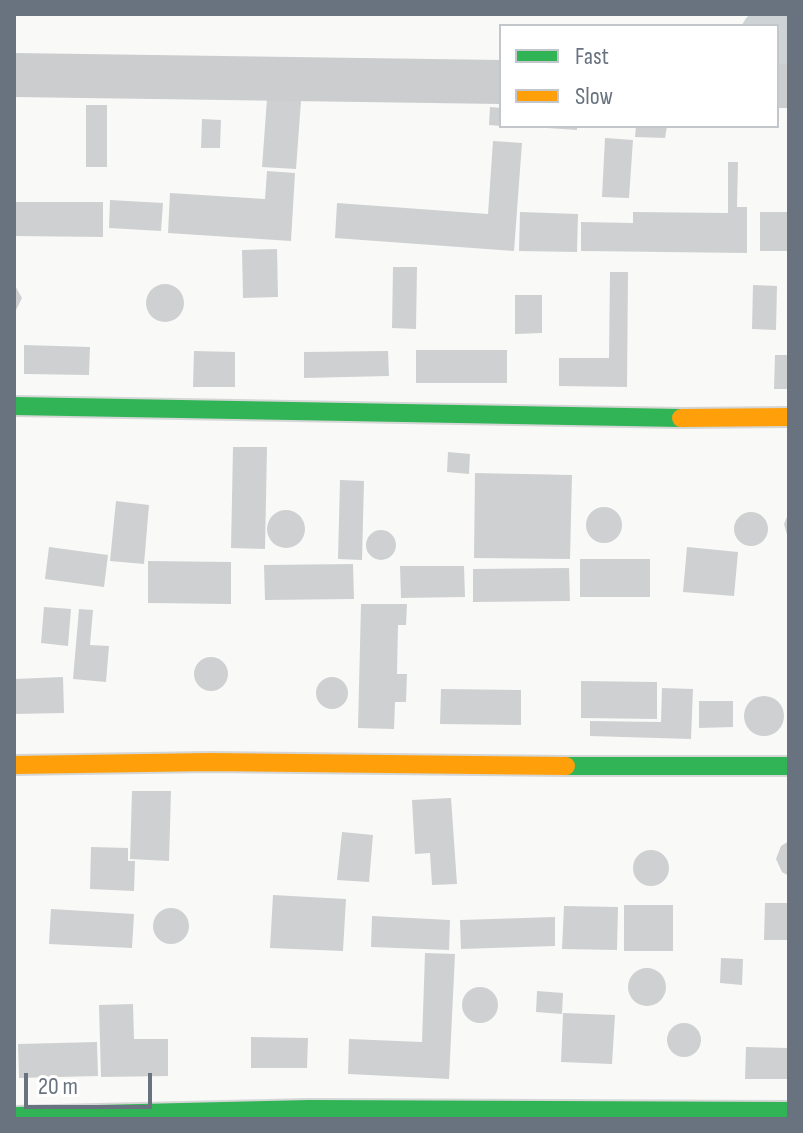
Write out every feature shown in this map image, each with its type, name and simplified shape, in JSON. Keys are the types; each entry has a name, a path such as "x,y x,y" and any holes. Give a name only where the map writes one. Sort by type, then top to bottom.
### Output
{"street":[{"path":"14,75 499,82"},
{"path":"14,406 578,418 789,417"},
{"path":"14,765 210,762 385,766 789,766"},
{"path":"14,1116 309,1109 789,1111"}],"building":[{"path":"267,99 301,101 296,169 262,167"},
{"path":"86,105 107,105 107,167 86,167"},
{"path":"490,107 499,108 499,126 489,125"},
{"path":"202,119 221,120 220,148 201,148"},
{"path":"636,128 667,128 665,138 635,137"},
{"path":"605,138 633,140 629,198 602,197"},
{"path":"493,141 522,143 514,251 335,238 337,203 488,214"},
{"path":"728,162 738,162 737,207 747,207 747,253 581,251 581,222 633,223 633,212 728,213"},
{"path":"267,171 295,173 291,241 168,233 170,193 265,199"},
{"path":"110,200 163,203 161,231 109,228"},
{"path":"14,202 103,202 103,237 14,236"},
{"path":"520,212 578,214 577,252 519,251"},
{"path":"760,212 789,212 789,251 760,251"},
{"path":"277,249 278,297 243,298 242,250"},
{"path":"393,267 417,267 416,329 392,328"},
{"path":"610,272 628,272 627,387 559,386 559,358 609,358"},
{"path":"14,284 22,298 14,314"},
{"path":"165,284 178,290 184,303 178,316 165,322 152,316 146,303 152,290"},
{"path":"753,285 777,286 776,330 752,329"},
{"path":"515,295 542,295 542,333 515,334"},
{"path":"24,345 90,347 89,375 24,374"},
{"path":"416,350 507,350 507,383 416,383"},
{"path":"194,351 235,352 235,387 193,387"},
{"path":"388,351 389,376 304,378 304,352"},
{"path":"775,355 789,355 789,389 774,389"},
{"path":"233,447 267,447 265,549 231,548"},
{"path":"448,452 470,454 469,474 447,472"},
{"path":"475,473 572,475 570,559 474,558"},
{"path":"340,480 364,481 362,560 338,559"},
{"path":"116,501 149,505 144,564 110,561"},
{"path":"604,507 616,513 622,525 616,537 604,543 592,537 586,525 592,513"},
{"path":"286,510 300,515 305,529 300,543 286,548 272,543 267,529 272,515"},
{"path":"751,512 763,517 768,529 763,541 751,546 739,541 734,529 739,517"},
{"path":"789,512 789,542 784,524"},
{"path":"381,530 392,534 396,545 392,556 381,560 370,556 366,545 370,534"},
{"path":"49,547 108,555 104,587 45,579"},
{"path":"687,547 738,552 734,596 683,592"},
{"path":"580,559 650,559 650,597 580,597"},
{"path":"148,561 231,562 231,604 148,603"},
{"path":"353,564 354,599 265,600 264,565"},
{"path":"400,566 464,566 465,597 401,598"},
{"path":"569,568 570,601 473,602 473,569"},
{"path":"361,604 407,604 406,625 398,625 397,674 407,674 406,702 395,702 394,729 358,728"},
{"path":"44,607 71,609 68,646 41,643"},
{"path":"79,609 93,610 90,645 109,646 106,682 73,679"},
{"path":"211,657 223,662 228,674 223,686 211,691 199,686 194,674 199,662"},
{"path":"63,677 64,713 14,714 14,679"},
{"path":"332,677 343,682 348,693 343,704 332,709 321,704 316,693 321,682"},
{"path":"581,681 657,682 657,719 581,718"},
{"path":"662,688 693,689 691,739 590,736 590,721 661,722"},
{"path":"441,689 521,690 521,725 440,724"},
{"path":"764,696 778,702 784,716 778,730 764,736 750,730 744,716 750,702"},
{"path":"699,701 733,701 733,727 699,728"},
{"path":"132,791 171,791 169,861 130,859"},
{"path":"451,798 457,884 432,885 430,853 415,854 412,800"},
{"path":"342,832 373,835 369,882 337,880"},
{"path":"789,841 789,876 782,872 776,859 781,846"},
{"path":"91,847 128,848 128,861 135,861 134,891 90,889"},
{"path":"651,850 664,855 669,868 664,881 651,886 638,881 633,868 638,855"},
{"path":"273,895 346,899 343,951 270,948"},
{"path":"765,903 789,903 789,940 764,940"},
{"path":"624,905 673,905 673,951 624,951"},
{"path":"564,906 618,907 617,950 562,949"},
{"path":"171,908 183,914 189,926 183,938 171,944 159,938 153,926 159,914"},
{"path":"51,909 134,914 132,948 49,944"},
{"path":"372,916 450,920 449,950 371,947"},
{"path":"555,917 555,946 461,949 460,920"},
{"path":"425,953 455,954 449,1079 348,1074 349,1039 422,1042"},
{"path":"721,958 743,959 742,985 720,983"},
{"path":"647,968 660,974 666,987 660,1000 647,1006 634,1000 628,987 634,974"},
{"path":"480,987 493,992 498,1005 493,1018 480,1023 467,1018 462,1005 467,992"},
{"path":"537,991 563,993 562,1014 536,1012"},
{"path":"133,1004 134,1039 168,1039 168,1076 101,1077 99,1005"},
{"path":"563,1013 615,1015 612,1064 561,1062"},
{"path":"684,1023 696,1028 701,1040 696,1052 684,1057 672,1052 667,1040 672,1028"},
{"path":"251,1037 308,1038 307,1068 251,1068"},
{"path":"97,1042 98,1076 19,1078 18,1044"},
{"path":"746,1047 789,1048 789,1079 745,1079"}],"waterway":[{"path":"779,42 789,43"}],"traffic: fast":[{"path":"14,406 681,418"},
{"path":"566,766 789,766"},
{"path":"14,1116 309,1109 789,1111"}],"traffic: slow":[{"path":"681,418 789,417"},
{"path":"14,765 210,762 566,766"}]}
